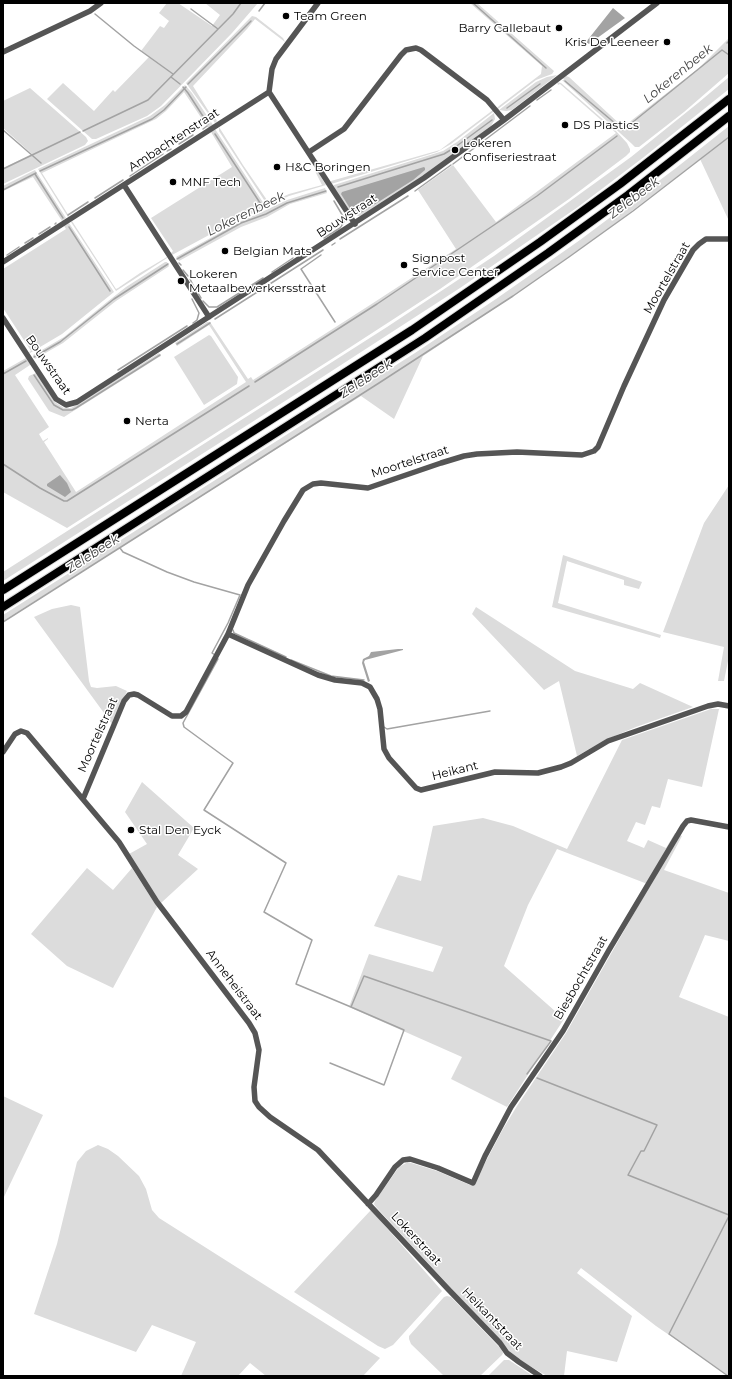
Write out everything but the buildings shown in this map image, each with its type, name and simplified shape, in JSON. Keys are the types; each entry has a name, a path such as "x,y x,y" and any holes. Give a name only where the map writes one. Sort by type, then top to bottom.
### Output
{"highway":[{"path":"3,590 419,325 540,242 620,184 729,99"},
{"path":"3,607 425,338 541,258 628,195 729,116"}],"street":[{"path":"3,52 90,11 101,3"},
{"path":"318,3 276,59 272,69 269,92 355,224"},
{"name":"Bouwstraat","path":"3,318 56,399 66,406 77,402 355,224 424,178 504,120 657,3"},
{"path":"309,152 344,129 401,55 406,50 411,48 421,50 487,100 504,120"},
{"name":"Ambachtenstraat","path":"3,262 269,92"},
{"path":"124,185 209,317"},
{"name":"Moortelstraat","path":"83,799 127,697 134,694 172,716 181,716 186,712 228,634 248,585 303,490 313,484 321,483 368,488 441,463 476,454 517,452 582,455 594,452 598,447 624,386 664,300 693,250 706,239 729,239"},
{"name":"Heikant","path":"228,634 318,675 335,680 362,683 370,688 377,699 380,709 384,749 389,758 416,788 421,790 496,772 538,772 561,768 608,742 708,706 718,704 729,706"},
{"name":"Anneheistraat","path":"3,752 15,734 21,731 28,734 118,842 157,902 255,1033 259,1050 254,1095 255,1101 259,1108 318,1150 368,1204"},
{"name":"Biesbochtstraat","path":"368,1204 395,1167 403,1160 410,1159 438,1168 473,1183 485,1156 511,1107 563,1030 683,826 687,821 692,820 729,827"},
{"name":"Lokerstraat","path":"368,1204 448,1289"},
{"name":"Heikantstraat","path":"448,1289 500,1343 507,1353 540,1376"}],"shaded area":[{"path":"167,3 178,3 212,26 220,15 205,3 258,3 232,33 161,106 147,116 96,139 92,139 47,99 63,83 94,111 113,90 115,92 149,57 141,51 160,26 164,28 169,21 159,13"},
{"path":"470,3 477,3 554,71 552,74 536,80 498,109 497,108 499,106 541,74 542,66"},
{"path":"613,8 625,18 589,44 586,42"},
{"path":"252,16 256,17 283,38 285,42 255,19 193,86 211,115 213,114 217,121 215,123 186,83"},
{"path":"729,38 729,73 684,112 639,147 635,147 562,80 564,80 563,78 566,76 569,77 623,127 699,68"},
{"path":"557,75 512,110 499,110 536,82 547,77"},
{"path":"729,77 729,89 644,157 578,207 460,288 3,581 3,572 387,327 494,256 631,157"},
{"path":"557,82 561,83 615,130 627,143 630,149 630,152 626,156 569,199 440,289 67,528 3,492 3,371 26,358 30,364 15,375 49,427 39,434 43,441 48,438 44,442 76,492 246,382 209,325 177,346 175,343 207,322 210,322 248,379 251,377 253,380 456,249 418,190 453,165 496,222 616,133 560,84 558,85"},
{"path":"185,85 213,125 208,128 184,92 156,119 42,173 69,216 68,217 38,169 150,116 165,105"},
{"path":"30,88 86,137 88,141 85,145 3,184 3,168 32,154 3,128 3,101"},
{"path":"493,110 493,112 451,144 437,152 331,184 331,181 440,150"},
{"path":"494,113 495,119 491,126 427,174 361,216 351,213 333,187 334,185 443,151"},
{"path":"729,126 729,221 700,159 608,229 515,295 423,356 394,419 361,396 3,621 3,615 415,353 496,299 580,240"},
{"path":"219,127 269,203 289,194 322,185 315,171 317,171 326,185 289,196 268,206 219,131"},
{"path":"215,129 266,207 235,221 172,255 171,253 173,251 151,218 232,167 211,132"},
{"path":"424,167 425,170 413,180 361,213 356,213 351,210 341,194 342,192"},
{"path":"35,170 66,218 62,221 33,177 3,191 3,186"},
{"path":"325,188 327,193 290,204 267,217 241,227 179,261 176,257 241,221 287,200"},
{"path":"72,221 116,289 140,273 167,258 116,291 71,222"},
{"path":"69,223 114,292 62,334 30,353 29,352 31,351 3,308 3,269 66,229 64,226"},
{"path":"167,262 168,267 116,301 63,343 35,359 33,355 64,337 126,287"},
{"path":"209,335 238,377 237,384 204,405 174,357"},
{"path":"159,353 161,356 64,417 49,411 28,379 29,376 36,373 55,402 64,408 71,408"},
{"path":"60,475 67,483 71,492 65,497 47,486 47,484"},
{"path":"729,485 729,656 724,681 718,681 724,647 663,632 704,523"},
{"path":"563,555 642,582 639,589 624,585 624,580 567,561 558,603 661,635 660,638 552,607"},
{"path":"71,605 80,607 91,687 97,688 116,686 127,691 112,724 34,617 52,609"},
{"path":"476,607 575,671 633,689 640,683 693,707 636,727 605,740 577,756 559,681 544,690 472,614"},
{"path":"398,649 403,650 365,660 364,662 370,681 368,682 362,663 363,659 369,656 371,652"},
{"path":"711,709 719,709 702,787 668,779 660,808 652,806 645,825 636,822 627,841 644,848 648,840 666,848 675,833 682,836 664,870 729,893 729,941 705,935 679,997 729,1017 729,1376 656,1326 581,1268 577,1273 632,1316 617,1362 567,1351 564,1376 547,1376 516,1358 374,1204 399,1167 408,1162 437,1171 470,1185 476,1180 517,1106 566,1033 650,885 557,849 528,905 504,966 564,1019 507,1107 451,1079 462,1057 349,1007 369,954 433,972 443,947 374,926 398,875 421,881 433,826 483,818 513,826 567,849 622,740"},
{"path":"142,782 194,828 178,855 198,869 161,903 129,854 147,844 125,812"},
{"path":"87,868 113,890 132,868 157,907 113,988 67,966 31,934"},
{"path":"3,1096 43,1115 3,1199"},
{"path":"98,1145 108,1149 118,1156 139,1176 146,1189 152,1210 159,1218 380,1358 363,1376 266,1376 250,1363 238,1376 181,1376 196,1342 152,1325 136,1352 34,1314 57,1244 77,1162 86,1151"},
{"path":"371,1210 442,1291 393,1345 385,1349 294,1292"},
{"path":"444,1297 451,1297 501,1349 503,1353 480,1376 444,1376 411,1344 409,1336"},
{"path":"504,1360 509,1360 533,1376 488,1376"}],"waterway":[{"path":"83,131 148,100 233,14 241,3"},
{"path":"259,11 265,3"},
{"path":"473,3 546,68"},
{"path":"191,9 218,29"},
{"path":"95,14 134,46 173,74"},
{"path":"188,84 251,21"},
{"name":"Lokerenbeek","path":"565,81 623,130 722,50 729,55"},
{"path":"171,77 180,84"},
{"name":"Lokerenbeek","path":"507,108 540,84"},
{"path":"183,87 208,124"},
{"path":"40,171 152,119 164,110 186,87"},
{"path":"537,100 551,90"},
{"path":"453,164 530,106"},
{"name":"Lokerenbeek","path":"338,187 444,154 492,120"},
{"path":"203,129 207,126"},
{"path":"3,130 41,163"},
{"path":"3,169 80,132"},
{"path":"215,134 262,206"},
{"path":"179,144 193,135"},
{"path":"255,382 377,304 537,196 617,136"},
{"name":"Zelebeek","path":"3,622 513,296 633,211 729,137"},
{"path":"167,151 171,149"},
{"path":"130,176 163,154"},
{"path":"415,191 451,165"},
{"path":"3,190 36,173"},
{"path":"35,174 63,218"},
{"path":"95,198 123,180"},
{"name":"Lokerenbeek","path":"177,259 241,223 266,214 287,203 326,191"},
{"path":"340,239 408,196"},
{"path":"324,238 340,228 344,222 344,218 334,201"},
{"path":"68,215 88,202"},
{"path":"39,234 50,227"},
{"path":"69,227 110,291"},
{"path":"25,243 33,238"},
{"path":"7,255 19,247"},
{"path":"215,319 323,250"},
{"path":"298,255 302,252"},
{"path":"321,255 301,269 335,322"},
{"path":"272,272 293,258"},
{"name":"Lokerenbeek","path":"34,357 60,342 114,299 168,264"},
{"path":"183,270 188,276"},
{"path":"203,301 209,307 217,307 263,278"},
{"path":"190,279 194,287"},
{"path":"196,290 201,298"},
{"path":"192,299 199,313 197,320 193,323"},
{"path":"177,344 210,323"},
{"path":"118,370 187,326"},
{"path":"34,375 54,405 63,410 72,410 160,355"},
{"name":"Lokerenbeek","path":"3,374 26,361"},
{"path":"3,464 40,488 64,501 67,501 249,386"},
{"path":"120,548 123,552 167,572 194,582 240,595 228,623 212,653 215,655"},
{"path":"233,630 234,633 286,657"},
{"path":"218,659 183,723 184,727 233,763 204,810 286,863 264,912 312,940 296,984 351,1007 364,976 551,1041 527,1074"},
{"path":"291,660 331,676 364,680"},
{"path":"384,727 387,729 490,711"},
{"path":"330,1063 384,1085 404,1030 351,1007"},
{"path":"537,1078 657,1125 644,1151 641,1151 628,1175 729,1215"},
{"path":"728,1376 669,1334 729,1216"}],"place":[{"name":"Team Green","path":"286,16"},
{"name":"Barry Callebaut","path":"559,28"},
{"name":"Kris De Leeneer","path":"667,42"},
{"name":"DS Plastics","path":"565,125"},
{"name":"Lokeren Confiseriestraat","path":"455,150"},
{"name":"H&C Boringen","path":"277,167"},
{"name":"MNF Tech","path":"173,182"},
{"name":"Belgian Mats","path":"225,251"},
{"name":"Signpost Service Center","path":"404,265"},
{"name":"Lokeren Metaalbewerkersstraat","path":"181,281"},
{"name":"Nerta","path":"127,421"},
{"name":"Stal Den Eyck","path":"131,830"}]}
